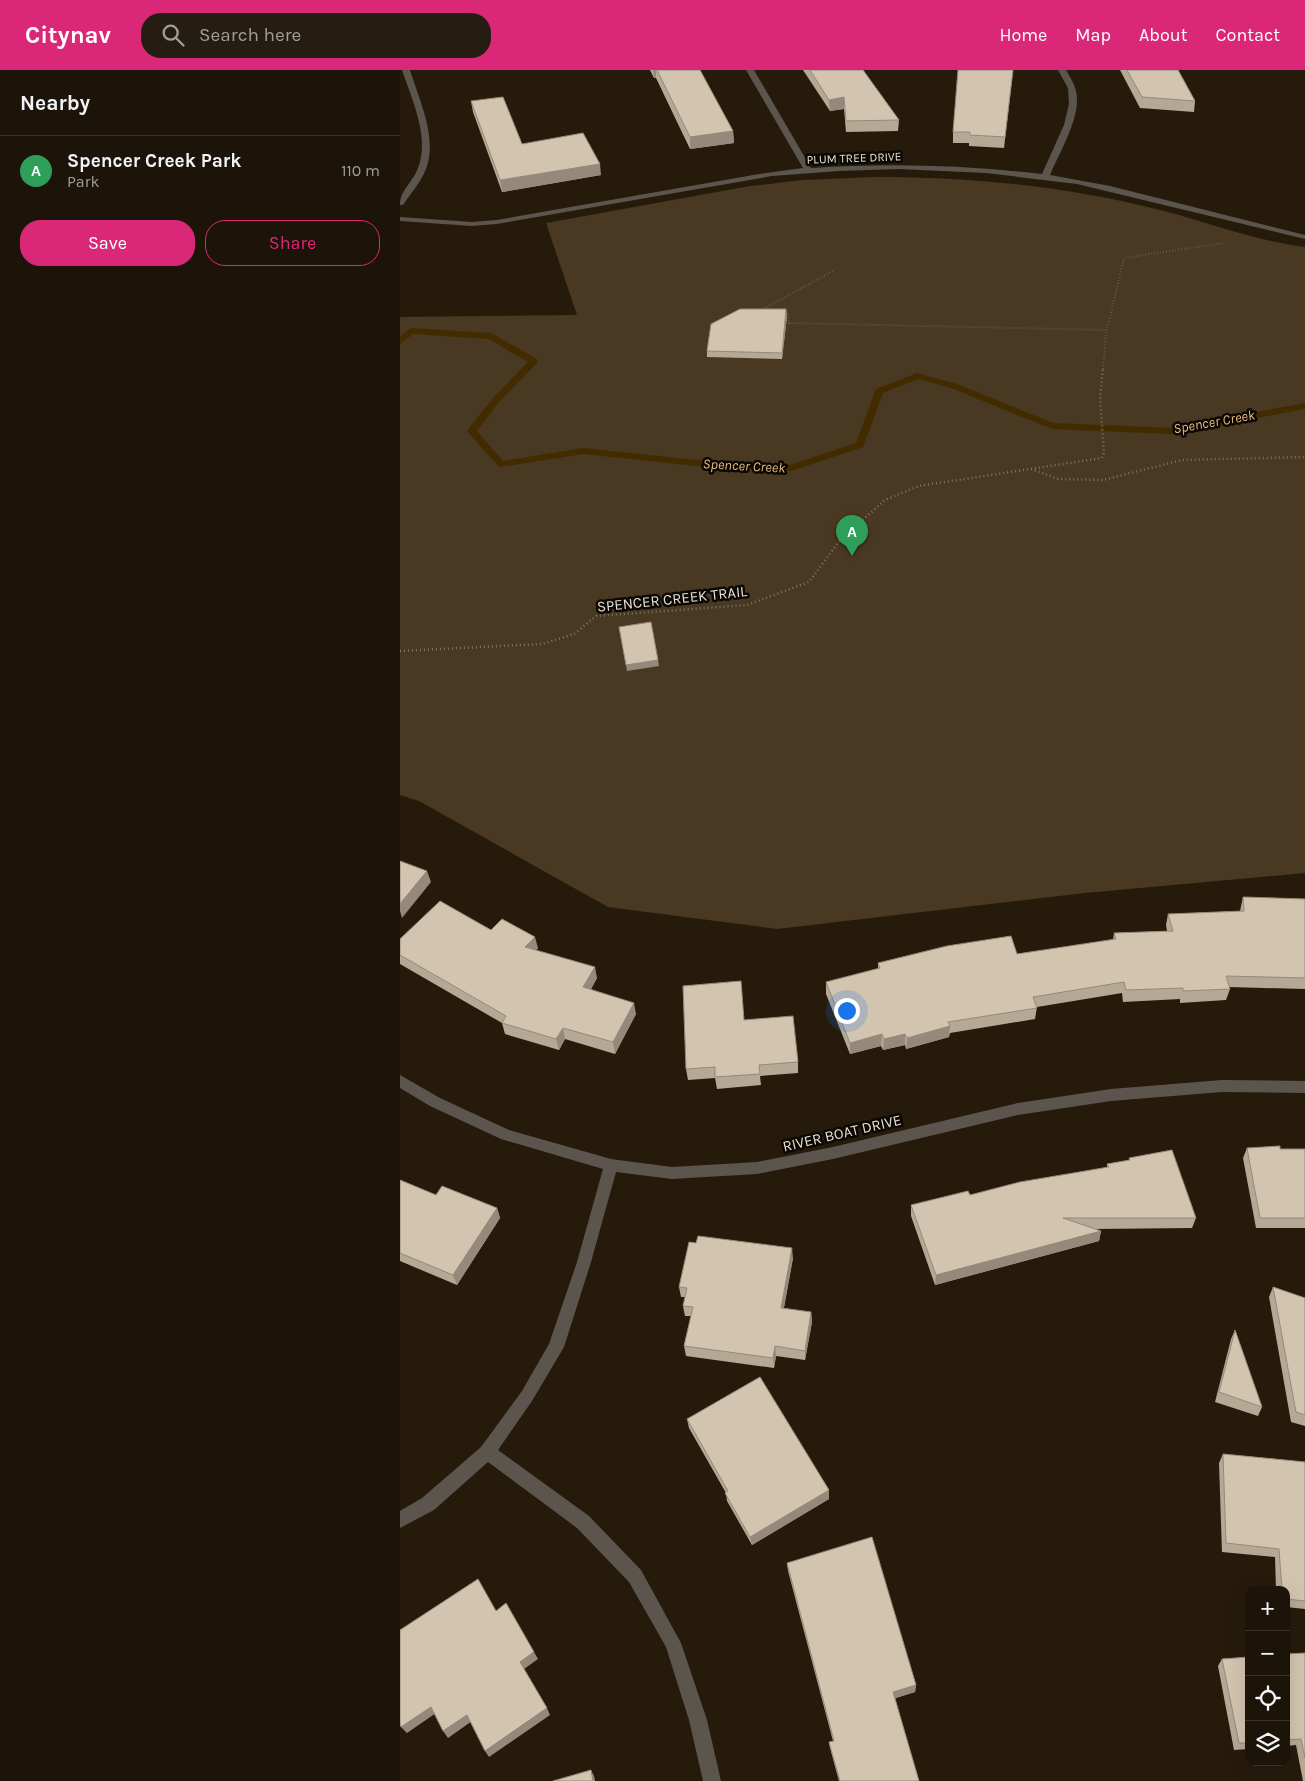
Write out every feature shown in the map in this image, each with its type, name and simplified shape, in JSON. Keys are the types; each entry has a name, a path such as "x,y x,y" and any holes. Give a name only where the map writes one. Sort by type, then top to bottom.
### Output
{"street":[{"path":"400,203 423,167 426,151 423,128 406,70"},
{"path":"750,70 808,170"},
{"path":"1045,177 1070,114 1073,96 1069,81 1062,70"},
{"name":"PLUM TREE DRIVE","path":"400,219 472,224 497,222 725,182 808,170 868,167 939,168 1045,177 1143,195 1250,225 1305,237"},
{"name":"RIVER BOAT DRIVE","path":"400,1081 435,1102 506,1135 611,1165 672,1173 756,1168 833,1153 1018,1110 1111,1095 1222,1086 1305,1087"},
{"path":"400,1520 428,1504 486,1452 527,1396 556,1347 584,1262 611,1165"},
{"path":"486,1452 540,1488 583,1522 635,1576 673,1644 698,1720 712,1781"}],"path":[{"name":"SPENCER CREEK TRAIL","path":"400,651 542,644 574,634 596,616 747,605 809,582 840,540 885,500 919,486 1102,458 1104,452 1100,399 1107,330 1124,258 1221,243 1230,244"},
{"path":"765,312 758,312 835,270"},
{"path":"781,312 788,313 788,323 1107,330"},
{"name":"SPENCER CREEK TRAIL","path":"1031,469 1058,479 1103,480 1182,460 1305,457"}],"shaded area":[{"path":"875,177 975,181 1074,192 1139,205 1242,234 1305,247 1305,873 1085,893 777,929 608,907 419,801 400,795 400,317 577,315 546,223 750,186 803,180"}],"building":[{"path":"657,70 700,70 733,131 690,137"},
{"path":"810,70 863,70 899,120 846,121 844,97 829,100"},
{"path":"958,70 1013,70 1005,137 970,135 970,132 953,132"},
{"path":"1127,70 1178,70 1195,101 1142,97"},
{"path":"503,97 522,144 583,133 600,164 500,180 471,101"},
{"path":"740,309 786,309 782,353 707,351 711,324"},
{"path":"651,622 658,660 626,665 619,627"},
{"path":"400,861 427,871 400,904"},
{"path":"1243,897 1305,899 1305,978 1226,976 1230,989 1183,991 1183,988 1126,990 1124,982 1033,997 1037,1008 948,1022 950,1026 907,1038 905,1034 884,1039 882,1034 850,1043 826,982 880,968 878,963 947,946 1011,936 1017,954 1116,939 1114,933 1173,931 1168,914 1244,911"},
{"path":"440,901 491,930 502,919 535,937 525,947 595,967 583,987 634,1003 613,1042 563,1028 556,1039 502,1023 506,1016 400,955 400,939"},
{"path":"741,981 744,1020 793,1016 798,1062 759,1065 760,1074 715,1077 715,1067 686,1069 683,986"},
{"path":"1280,1146 1280,1149 1305,1149 1305,1218 1260,1218 1247,1148"},
{"path":"1172,1150 1196,1218 1063,1218 1101,1231 936,1275 911,1205 968,1191 970,1195 1020,1182 1109,1167 1107,1164"},
{"path":"400,1180 436,1195 442,1186 497,1208 453,1275 400,1253"},
{"path":"698,1236 792,1248 781,1308 811,1312 805,1351 775,1346 773,1358 684,1346 693,1307 683,1306 687,1288 679,1287 689,1242 696,1243"},
{"path":"1273,1287 1305,1298 1305,1415 1296,1412"},
{"path":"1235,1330 1262,1407 1219,1392"},
{"path":"760,1377 829,1490 750,1537 725,1493 728,1491 687,1419"},
{"path":"1223,1454 1305,1462 1305,1601 1290,1599 1290,1586 1282,1586 1279,1549 1226,1543"},
{"path":"872,1537 916,1685 893,1692 919,1781 840,1781 829,1742 834,1741 787,1563"},
{"path":"478,1579 496,1611 506,1603 534,1652 520,1662 547,1708 485,1751 467,1715 443,1731 431,1707 401,1727 400,1724 400,1630"},
{"path":"1305,1653 1305,1758 1301,1739 1290,1740 1290,1654"},
{"path":"1245,1657 1245,1743 1239,1743 1222,1659"},
{"path":"591,1770 593,1781 553,1781"}],"waterway":[{"name":"Spencer Creek","path":"400,341 411,331 491,336 534,361 495,401 472,431 501,464 583,451 696,463 791,468 860,445 879,391 917,376 954,386 1052,426 1172,431 1305,406"}],"place":[{"name":"Spencer Creek Park","path":"852,556"}]}
